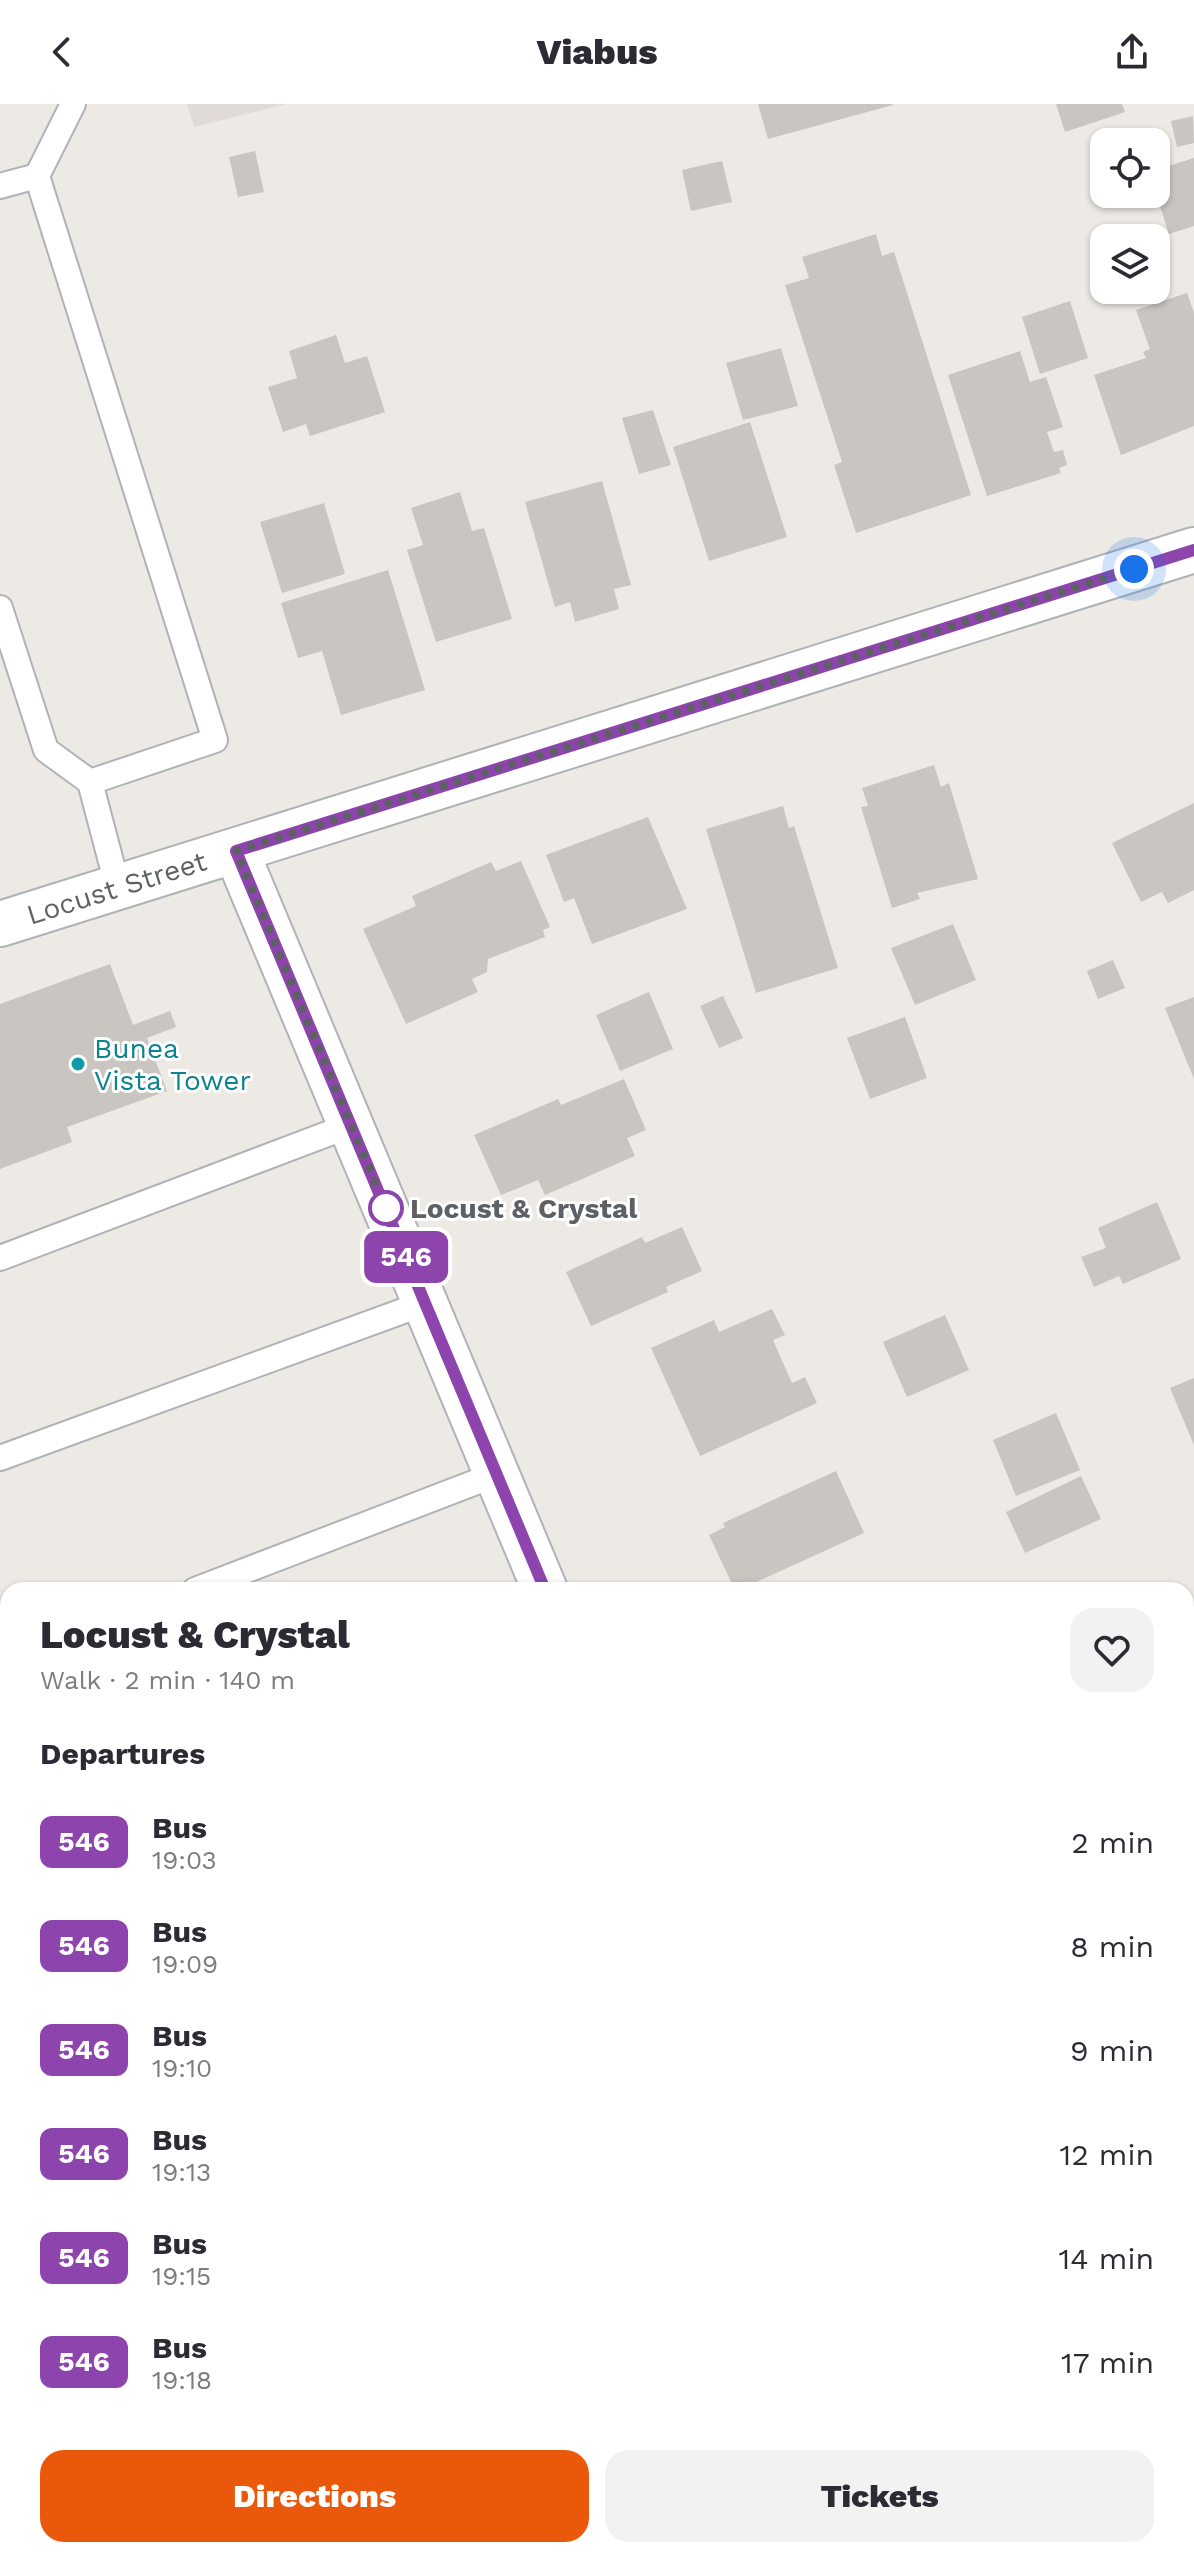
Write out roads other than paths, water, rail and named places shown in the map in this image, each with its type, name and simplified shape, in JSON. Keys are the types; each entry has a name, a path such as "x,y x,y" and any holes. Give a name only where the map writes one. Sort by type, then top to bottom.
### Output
{"street":[{"name":"Locust Street","path":"0,924 1194,550"},
{"path":"236,851 542,1582"}],"lane":[{"path":"73,104 37,176 215,740 90,782"},
{"path":"0,186 37,176"},
{"path":"0,608 46,750 90,782 118,888"},
{"path":"0,1258 351,1125"},
{"path":"0,1458 425,1303"},
{"path":"216,1582 497,1474"}],"place":[{"name":"Bunea Vista Tower","path":"78,1064"},
{"name":"Locust & Crystal","path":"386,1208"}]}
